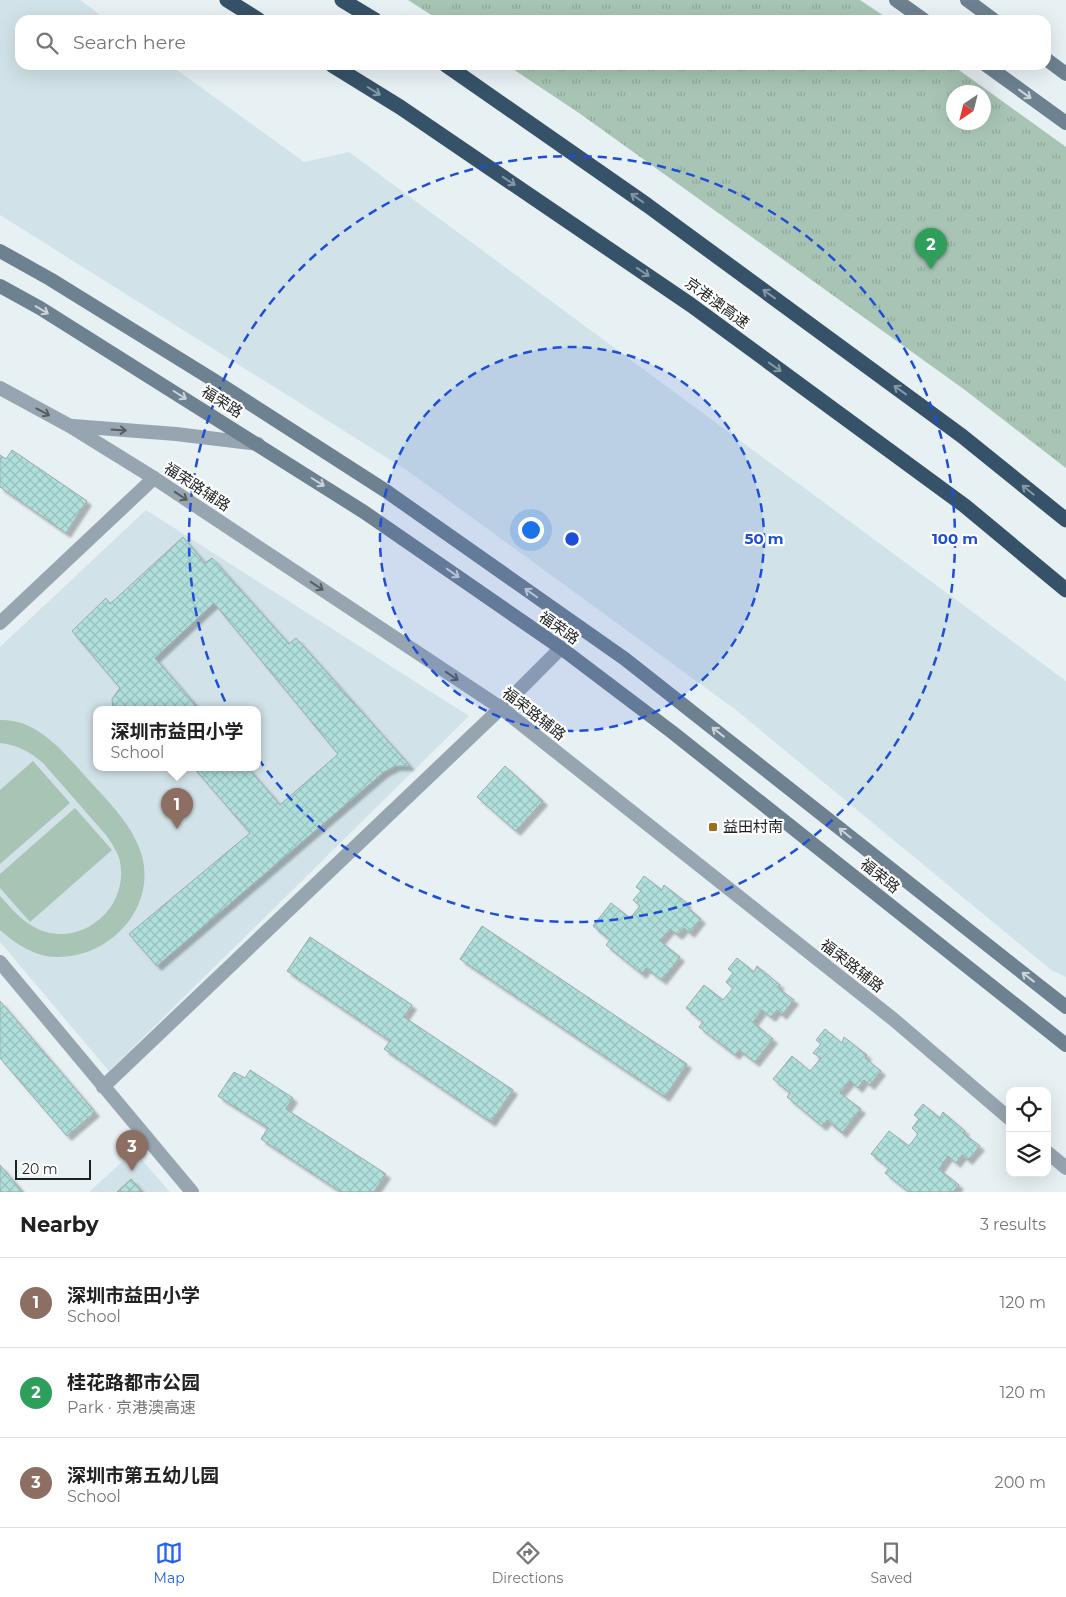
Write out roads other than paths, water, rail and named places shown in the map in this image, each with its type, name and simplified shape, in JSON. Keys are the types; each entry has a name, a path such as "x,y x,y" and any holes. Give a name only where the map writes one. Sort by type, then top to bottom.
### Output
{"highway":[{"path":"227,0 252,15"},
{"path":"342,0 367,15"},
{"name":"京港澳高速","path":"340,70 400,107 691,305 965,506 1066,590"},
{"path":"453,70 647,204 962,436 1066,520"}],"main road":[{"path":"896,0 917,15"},
{"path":"967,0 987,15"},
{"path":"1051,63 1066,74"},
{"path":"993,70 1066,123"},
{"name":"福荣路","path":"0,251 50,279 215,381 386,491 625,659 1066,1007"},
{"name":"福荣路","path":"0,286 40,308 364,512 561,648 672,732 1066,1044"}],"street":[{"name":"福荣路辅路","path":"0,388 70,426 154,478 501,708 893,1020 1006,1117"},
{"path":"70,426 176,434 258,444"},
{"path":"0,622 154,478"},
{"path":"104,1087 501,708 561,648"},
{"path":"0,962 192,1192"},
{"path":"1051,1155 1066,1168"}],"place":[{"name":"桂花路都市公园","path":"931,269"},
{"name":"益田村南","path":"713,827"},
{"name":"深圳市益田小学","path":"177,829"},
{"name":"深圳市第五幼儿园","path":"132,1171"}]}
